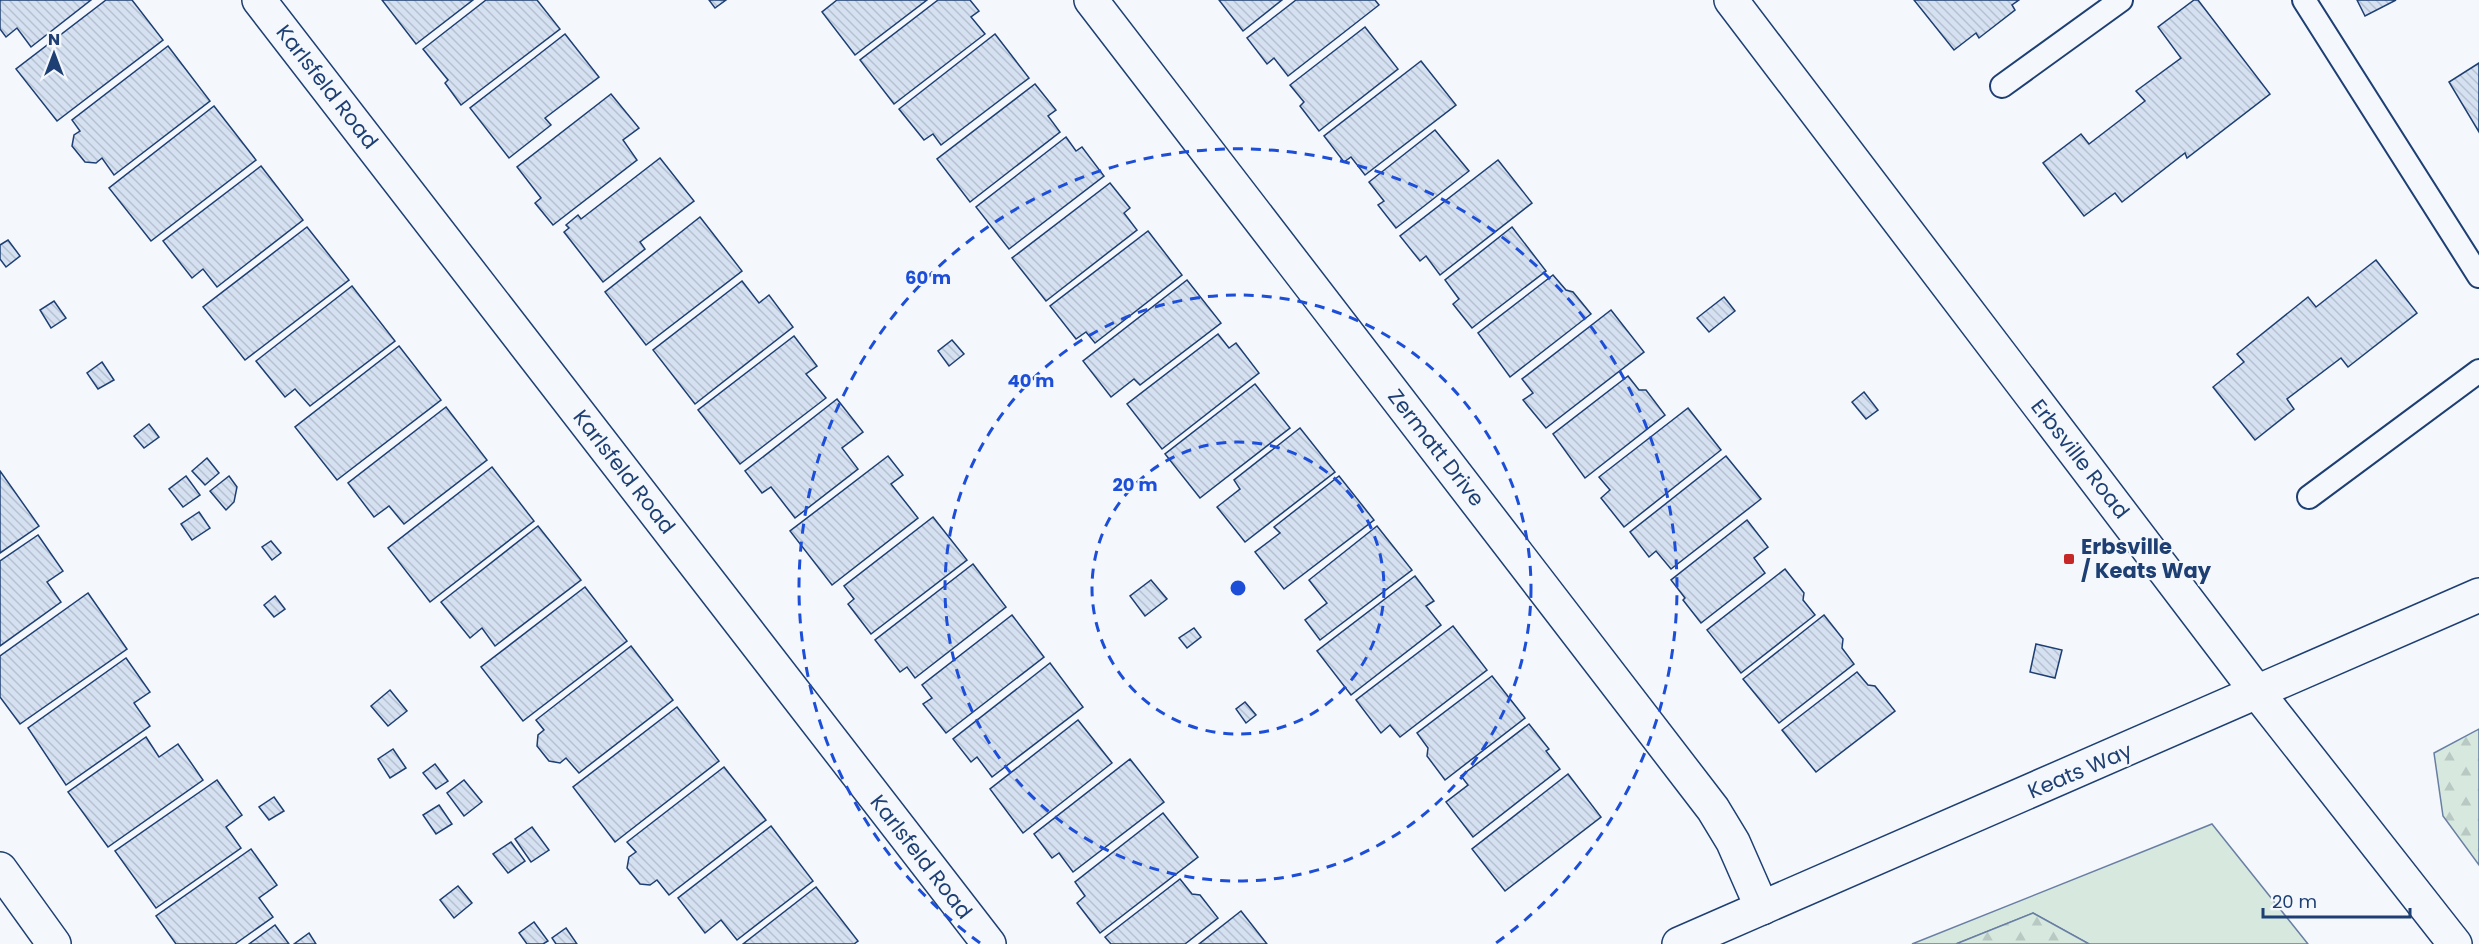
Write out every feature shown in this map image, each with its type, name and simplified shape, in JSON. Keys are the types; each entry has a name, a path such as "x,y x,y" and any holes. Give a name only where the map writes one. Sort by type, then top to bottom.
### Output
{"street":[{"name":"Karlsfeld Road","path":"260,0 988,944"},
{"name":"Zermatt Drive","path":"1091,0 1713,809 1733,842 1762,908"},
{"name":"Erbsville Road","path":"1731,0 2257,692 2455,944"},
{"name":"Keats Way","path":"1679,944 2479,595"},
{"path":"0,868 54,944"}],"lane":[{"path":"2002,86 2121,0"},
{"path":"2304,0 2479,276"},
{"path":"2309,497 2479,371"}],"green space":[{"path":"2479,729 2479,865 2443,816 2434,753"},
{"path":"2212,824 2308,944 2089,944 2033,913 1956,944 1912,944"},
{"path":"2033,913 2089,944 1956,944"}],"building":[{"path":"0,0 91,0 31,47 17,28 6,37 0,29"},
{"path":"106,0 132,0 163,40 57,121 16,69"},
{"path":"382,0 473,0 416,44"},
{"path":"486,0 537,0 560,29 461,105 445,83 448,80 423,49"},
{"path":"709,0 726,0 715,8"},
{"path":"837,0 927,0 855,55 822,12"},
{"path":"938,0 970,0 979,11 971,17 985,34 894,104 860,60"},
{"path":"1219,0 1282,0 1243,31"},
{"path":"1296,0 1375,0 1379,5 1288,76 1274,58 1267,64 1247,38"},
{"path":"1914,0 2019,0 2012,5 2015,10 1979,38 1976,33 1954,50"},
{"path":"2194,0 2198,0 2270,94 2187,158 2185,153 2122,202 2115,193 2084,216 2043,163 2081,134 2089,144 2145,101 2136,91 2181,58 2158,27"},
{"path":"2357,0 2396,0 2365,16"},
{"path":"1365,27 1398,69 1319,131 1300,106 1304,102 1290,85"},
{"path":"565,34 599,77 545,118 551,125 509,158 470,108"},
{"path":"995,34 1029,78 941,145 933,134 924,140 899,109"},
{"path":"168,46 210,101 114,175 102,158 96,163 85,162 72,146 74,135 80,131 72,120"},
{"path":"1421,61 1456,105 1365,175 1351,157 1344,162 1324,136"},
{"path":"2479,63 2479,132 2449,82"},
{"path":"1035,84 1056,110 1048,116 1060,132 970,202 937,159"},
{"path":"611,94 639,128 623,140 637,160 553,225 535,203 541,198 517,167"},
{"path":"214,106 256,160 151,241 109,188"},
{"path":"1435,130 1469,171 1396,228 1378,205 1384,201 1369,182"},
{"path":"1066,137 1076,151 1082,147 1104,176 1009,249 976,207"},
{"path":"660,158 694,201 640,242 645,249 603,282 564,232 569,228 566,225 578,215 581,219"},
{"path":"1498,160 1532,203 1440,275 1426,256 1420,261 1400,236"},
{"path":"261,166 303,220 217,287 203,269 192,278 163,241"},
{"path":"1110,183 1130,208 1124,213 1137,230 1046,301 1012,258"},
{"path":"700,217 742,271 646,345 605,292"},
{"path":"307,227 349,280 245,360 203,307"},
{"path":"1512,227 1546,271 1472,328 1453,304 1459,299 1445,280"},
{"path":"1148,231 1182,275 1095,343 1086,332 1076,339 1050,306"},
{"path":"8,240 20,256 6,267 0,259 0,245"},
{"path":"2376,260 2417,313 2348,367 2341,358 2287,399 2294,409 2255,440 2213,387 2244,362 2237,354 2308,297 2316,307"},
{"path":"1553,275 1566,290 1573,292 1591,314 1510,377 1478,333"},
{"path":"1187,280 1221,323 1140,385 1134,379 1111,397 1083,361"},
{"path":"742,281 759,303 769,295 793,327 695,404 653,350"},
{"path":"352,286 395,341 310,406 295,389 285,397 256,361"},
{"path":"1724,297 1735,311 1709,332 1697,318"},
{"path":"54,301 66,318 51,328 40,310"},
{"path":"1611,310 1644,352 1546,428 1523,400 1533,393 1522,379"},
{"path":"1218,334 1229,348 1236,343 1259,373 1162,449 1127,404"},
{"path":"794,336 817,366 806,374 826,398 740,464 698,410"},
{"path":"952,340 964,354 949,366 938,351"},
{"path":"399,346 441,400 337,480 295,427"},
{"path":"102,362 114,380 98,389 87,373"},
{"path":"1628,376 1639,390 1646,390 1665,415 1585,478 1553,434"},
{"path":"1255,384 1290,428 1200,498 1165,454"},
{"path":"1864,392 1878,410 1866,419 1852,402"},
{"path":"837,399 863,432 842,448 858,469 795,518 771,487 762,493 745,471"},
{"path":"446,407 487,460 404,524 389,506 374,517 348,483"},
{"path":"1688,408 1721,450 1624,527 1601,498 1610,490 1599,477"},
{"path":"149,424 159,437 144,448 134,436"},
{"path":"1300,428 1335,472 1245,542 1217,507 1240,489 1234,480"},
{"path":"888,456 903,475 891,484 918,518 832,585 790,531"},
{"path":"1726,456 1761,499 1671,569 1656,551 1649,557 1630,532"},
{"path":"207,458 219,473 205,485 192,471"},
{"path":"492,467 534,521 430,602 388,548"},
{"path":"0,471 39,526 0,553"},
{"path":"186,476 200,495 183,507 169,489"},
{"path":"229,476 237,487 234,502 226,510 210,491"},
{"path":"1339,476 1374,520 1284,589 1255,552 1280,533 1274,527"},
{"path":"199,512 210,528 192,540 181,524"},
{"path":"933,517 967,560 871,634 848,604 854,599 844,586"},
{"path":"1747,520 1768,547 1754,558 1765,573 1701,623 1671,580"},
{"path":"538,526 581,580 495,646 482,628 470,638 441,602"},
{"path":"1377,526 1412,570 1320,640 1305,620 1327,603 1309,580"},
{"path":"38,535 63,571 47,582 61,602 0,646 0,561"},
{"path":"271,541 281,553 272,560 262,547"},
{"path":"973,564 1006,607 915,678 907,667 900,672 875,640"},
{"path":"1785,569 1804,593 1803,600 1815,615 1741,673 1707,630"},
{"path":"1415,576 1434,601 1426,606 1441,625 1351,695 1317,651"},
{"path":"1151,580 1167,599 1145,616 1130,596"},
{"path":"585,587 627,641 523,721 481,667"},
{"path":"88,593 127,649 20,724 0,697 0,656"},
{"path":"275,596 285,609 274,617 264,605"},
{"path":"1012,615 1044,657 946,733 923,704 932,698 922,685"},
{"path":"1824,615 1843,639 1842,648 1854,664 1779,723 1743,679"},
{"path":"1453,626 1487,670 1400,737 1390,725 1381,733 1356,700"},
{"path":"1194,628 1201,637 1187,648 1179,638"},
{"path":"2036,644 2062,650 2055,678 2030,672"},
{"path":"631,646 673,700 579,773 566,758 560,763 549,761 537,746 538,735 544,730 536,720"},
{"path":"126,658 150,692 134,703 150,726 66,785 28,728"},
{"path":"1050,663 1083,707 992,777 977,757 971,762 953,739"},
{"path":"1857,672 1868,685 1875,686 1895,711 1816,772 1782,730"},
{"path":"1492,676 1525,718 1445,780 1427,756 1428,748 1417,733"},
{"path":"390,690 407,711 388,726 371,706"},
{"path":"1245,702 1256,715 1246,723 1236,709"},
{"path":"677,707 719,761 615,842 573,787"},
{"path":"1078,720 1112,763 1023,833 990,789"},
{"path":"1529,724 1549,749 1546,751 1560,769 1473,837 1446,802 1468,785 1461,776"},
{"path":"146,737 159,757 178,744 203,780 108,847 68,792"},
{"path":"393,749 406,768 390,778 378,759"},
{"path":"1130,759 1164,802 1073,872 1059,853 1052,858 1034,834"},
{"path":"435,764 448,781 436,789 423,773"},
{"path":"724,767 766,820 669,895 657,880 650,885 640,884 627,868 629,857 636,852 627,842"},
{"path":"1568,774 1601,817 1505,891 1472,849"},
{"path":"217,780 242,815 226,827 241,848 156,908 115,851"},
{"path":"464,780 482,802 464,816 447,793"},
{"path":"274,797 284,811 269,820 259,807"},
{"path":"439,805 452,824 436,834 423,815"},
{"path":"1163,813 1198,857 1100,933 1077,903 1085,896 1075,882"},
{"path":"771,826 813,881 737,940 721,920 705,933 678,898"},
{"path":"532,827 549,850 531,862 515,839"},
{"path":"511,842 525,861 508,873 493,854"},
{"path":"251,849 277,885 259,898 273,917 235,944 176,944 156,916"},
{"path":"1180,879 1192,894 1200,895 1218,918 1185,944 1111,944 1105,937"},
{"path":"458,886 472,903 454,918 440,900"},
{"path":"816,887 858,941 854,944 743,944"},
{"path":"1241,911 1267,944 1199,944"},
{"path":"534,922 548,941 543,944 527,944 519,933"},
{"path":"275,925 289,944 249,944"},
{"path":"566,928 577,944 556,944 552,938"},
{"path":"309,933 316,944 294,944"}],"place":[{"name":"Erbsville / Keats Way","path":"2069,559"}]}
